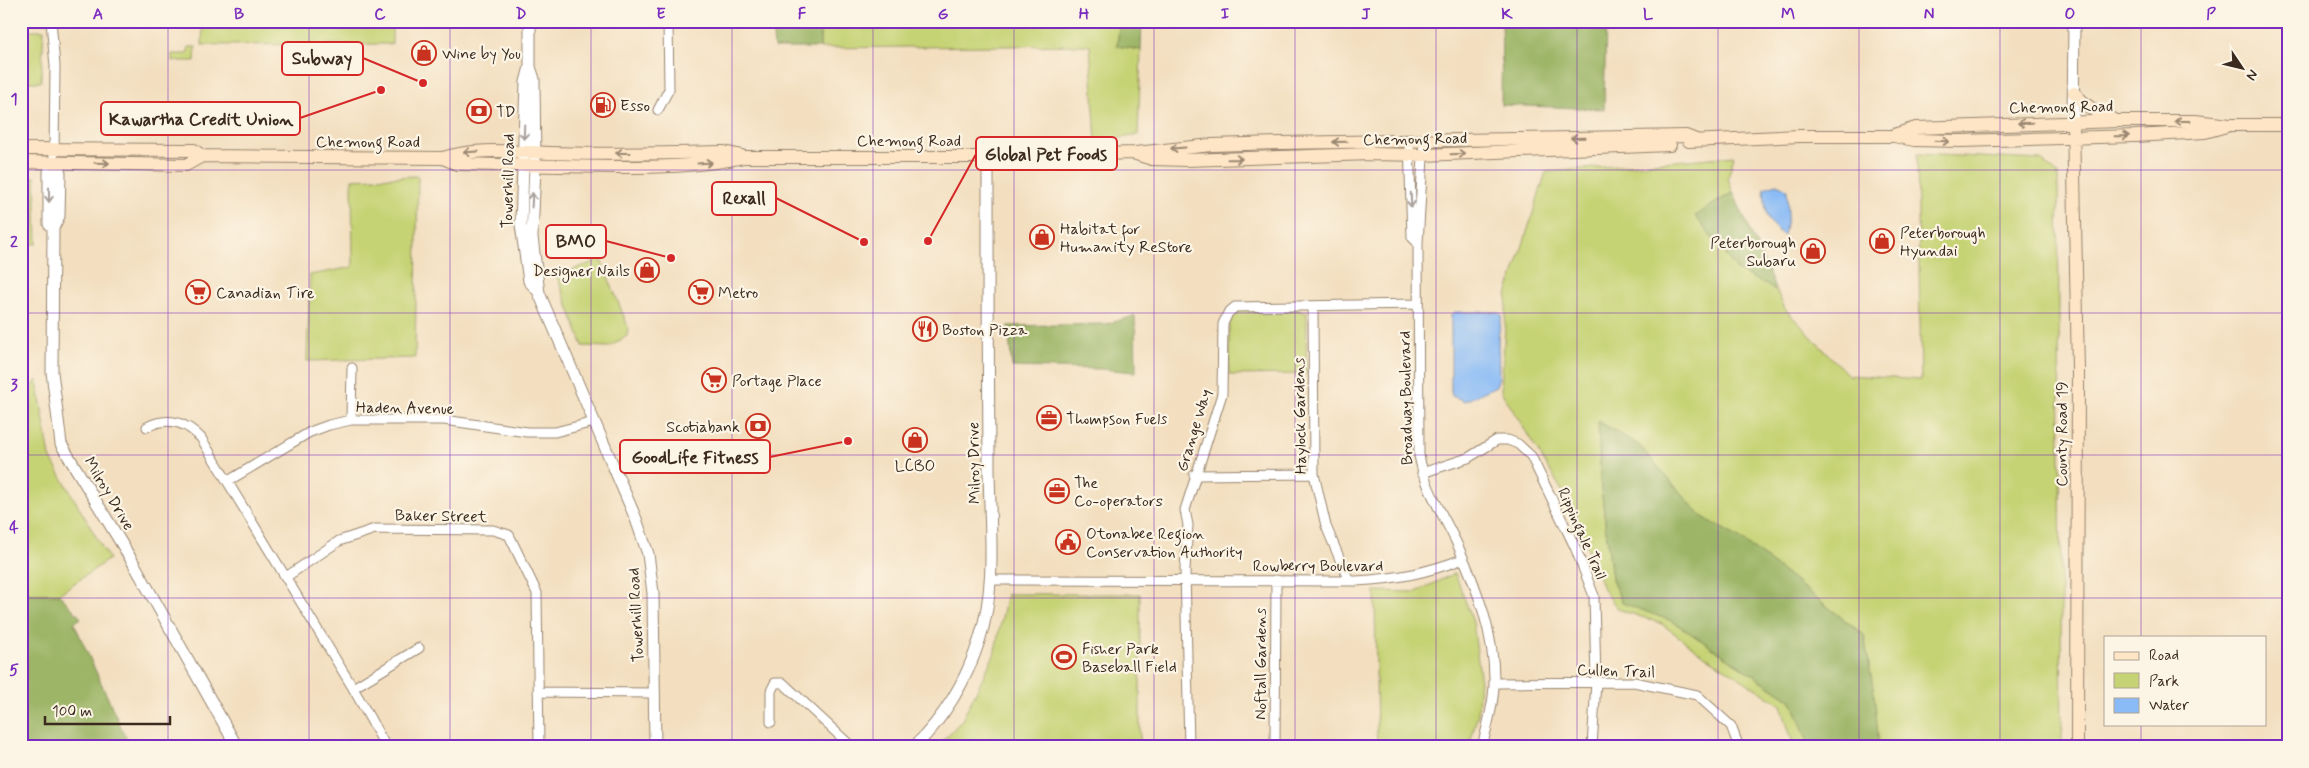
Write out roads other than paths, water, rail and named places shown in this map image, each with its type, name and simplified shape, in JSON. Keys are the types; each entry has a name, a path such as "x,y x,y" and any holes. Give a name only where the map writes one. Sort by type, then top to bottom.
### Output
{"main road":[{"path":"2074,93 2086,106 2100,115 2119,121"},
{"name":"Chemong Road","path":"1894,136 1916,128 2073,122 2195,120 2230,125 2288,125"},
{"name":"County Road 19","path":"2073,122 2078,370 2077,747"},
{"name":"Chemong Road","path":"1135,153 1152,159 1186,160 1423,155 1670,145 1696,140 1801,136 1894,136 1914,140 1960,141 2073,138 2205,132 2230,125"},
{"name":"Chemong Road","path":"444,158 457,164 658,166 721,162 744,157 988,157 1135,153 1212,145 1686,136 1696,140"},
{"name":"Chemong Road","path":"21,149 54,156 186,165 202,156 444,158 464,152 724,152 744,157"},
{"name":"Chemong Road","path":"21,162 54,156"}],"street":[{"path":"21,21 51,21 55,59 54,156"},
{"name":"Towerhill Road","path":"530,21 530,67 534,79 529,166 532,237 540,292 636,520 648,554 653,593 655,747"},
{"path":"658,110 669,89 668,21"},
{"path":"2073,122 2074,21"},
{"name":"Broadway Boulevard","path":"1409,141 1412,237 1418,243"},
{"name":"Broadway Boulevard","path":"1424,141 1418,243 1419,455 1426,487 1463,559 1478,595 1490,641 1494,683 1482,747"},
{"name":"Milroy Drive","path":"54,156 60,173 59,216 53,228 52,372 61,444 134,564 237,747"},
{"name":"Milroy Drive","path":"914,747 932,729 958,691 979,641 988,602 992,557 989,468 988,157"},
{"name":"Grange Way","path":"1189,747 1187,580 1185,569 1188,524 1185,510 1194,475 1222,394 1223,324 1228,313 1235,307 1418,304"},
{"name":"Haylock Gardens","path":"1313,306 1314,474 1326,526 1349,581"},
{"path":"352,368 352,420"},
{"name":"Haden Avenue","path":"228,481 310,432 330,424 352,420 444,420 527,432 555,432 594,422"},
{"path":"147,427 153,424 172,421 189,428 201,438 286,576 386,747"},
{"name":"Rippingale Trail","path":"1422,473 1468,458 1497,440 1508,440 1518,444 1531,456 1576,547 1594,596 1596,682 1592,747"},
{"path":"1194,475 1314,474"},
{"name":"Baker Street","path":"286,576 339,541 375,529 501,531 509,535 537,593 539,747"},
{"name":"Rowberry Boulevard","path":"990,580 1349,581 1395,579 1427,572 1463,559"},
{"name":"Noftall Gardens","path":"1275,747 1276,580"},
{"path":"353,688 419,648"},
{"name":"Cullen Trail","path":"1494,683 1596,682 1651,684 1697,695 1731,726 1739,747"},
{"path":"771,722 771,692 775,683 783,683 852,747"},
{"path":"538,692 655,693"}],"water":[{"path":"1777,184 1787,189 1788,212 1784,236 1769,220 1766,210 1764,188"},
{"path":"1454,312 1497,312 1502,315 1498,338 1499,377 1496,386 1465,401 1452,396 1451,392 1451,315"}],"place":[{"name":"Wine by You","path":"424,53"},
{"name":"Subway","path":"423,83"},
{"name":"Kawartha Credit Union","path":"381,90"},
{"name":"Esso","path":"603,105"},
{"name":"TD","path":"479,111"},
{"name":"Habitat for Humanity ReStore","path":"1042,237"},
{"name":"Global Pet Foods","path":"928,241"},
{"name":"Peterborough Hyundai","path":"1882,241"},
{"name":"Rexall","path":"864,242"},
{"name":"Peterborough Subaru","path":"1813,251"},
{"name":"BMO","path":"671,258"},
{"name":"Designer Nails","path":"647,270"},
{"name":"Canadian Tire","path":"198,292"},
{"name":"Metro","path":"701,292"},
{"name":"Boston Pizza","path":"925,329"},
{"name":"Portage Place","path":"714,380"},
{"name":"Thompson Fuels","path":"1049,418"},
{"name":"Scotiabank","path":"758,426"},
{"name":"LCBO","path":"915,440"},
{"name":"GoodLife Fitness","path":"848,441"},
{"name":"The Co-operators","path":"1057,491"},
{"name":"Otonabee Region Conservation Authority","path":"1068,542"},
{"name":"Fisher Park Baseball Field","path":"1064,657"}]}
